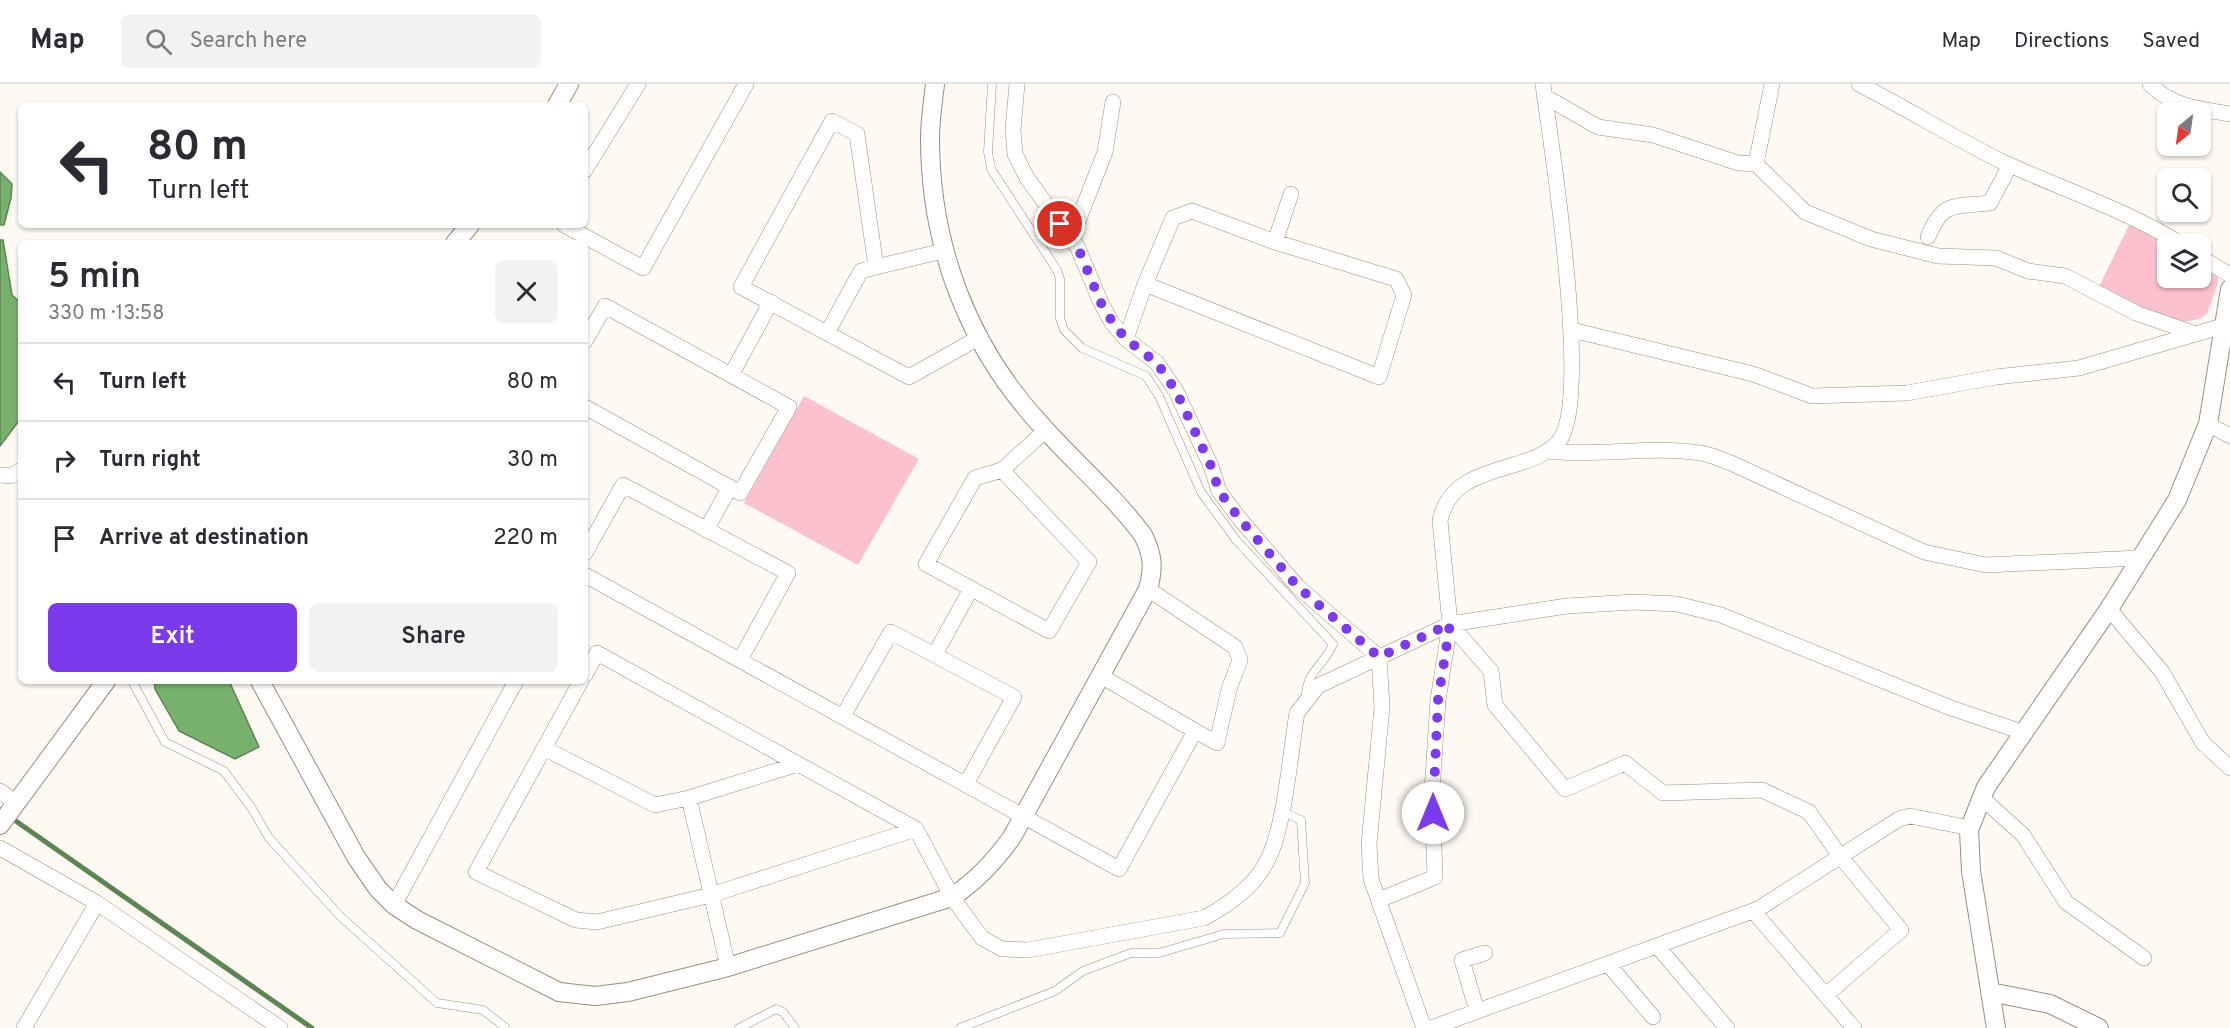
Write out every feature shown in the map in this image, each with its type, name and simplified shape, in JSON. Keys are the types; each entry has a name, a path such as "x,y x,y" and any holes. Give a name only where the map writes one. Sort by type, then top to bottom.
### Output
{"street":[{"path":"559,102 569,84"},
{"path":"588,165 638,84"},
{"path":"570,228 643,268 746,84"},
{"path":"262,684 356,857 378,889 394,905 417,920 559,992 595,996 628,992 728,967 952,897 992,866 1023,816 1148,589 1153,561 1152,552 1130,517 1046,430 1011,390 980,337 949,274 932,184 930,137 935,84"},
{"path":"1017,84 1013,130 1015,154 1027,178 1078,248 1101,303 1113,323 1126,339 1157,363 1176,391 1211,466 1219,491 1298,587 1379,657 1382,707 1369,844 1371,879 1424,1028"},
{"path":"1756,164 1772,84"},
{"path":"1859,84 1891,100 1945,134 2010,165 2142,220 2165,234"},
{"path":"2150,84 2161,96 2176,103 2230,114"},
{"path":"1544,90 1598,127 1653,135 1738,163 1756,164 1805,212 1871,239 1938,256 1996,258 2028,271 2065,276 2136,313 2196,334"},
{"path":"1379,900 1435,878 1432,792 1438,700 1450,624 1440,521 1443,505 1456,490 1497,469 1548,451 1560,440 1568,422 1571,401 1572,330 1544,90"},
{"path":"1071,239 1105,152 1113,102"},
{"path":"876,267 857,134 832,121 741,287 909,377 980,337"},
{"path":"1928,237 1936,218 1943,210 1953,205 1990,203 2010,165"},
{"path":"1275,242 1291,195"},
{"path":"1126,339 1145,284 1173,218 1192,211 1275,242 1396,279 1404,295 1379,377 1145,284"},
{"path":"458,240 468,228"},
{"path":"827,333 861,271 943,251"},
{"path":"2211,264 2230,275"},
{"path":"1996,1028 1971,871 1970,828 1986,787 2109,609 2177,500 2208,424 2230,289"},
{"path":"731,375 771,302"},
{"path":"588,336 605,306 789,407 740,493 588,409"},
{"path":"1572,330 1753,374 1812,396 1907,393 1996,377 2079,368 2223,326"},
{"path":"2208,424 2230,436"},
{"path":"1002,470 1089,562 1048,632 926,564 975,478 1002,470 1046,430"},
{"path":"1548,451 1571,454 1701,453 1731,463 1924,552 1986,565 2139,558"},
{"path":"0,475 11,476 18,472"},
{"path":"588,548 622,484 788,573 740,660"},
{"path":"706,530 730,487"},
{"path":"588,577 1119,869 1195,731"},
{"path":"935,654 971,589"},
{"path":"1101,676 1217,743 1228,689 1240,660 1235,647 1148,589"},
{"path":"588,670 597,653 916,829 952,897 982,938 1002,949 1028,950 1204,918 1229,904 1266,864 1278,832 1297,713 1306,698 1318,686 1450,624 1567,606 1634,602 1677,604 1722,615 1951,708 2025,733"},
{"path":"2109,609 2162,672 2203,743 2230,768"},
{"path":"1450,624 1491,671 1495,705 1564,789 1625,763 1663,793 1762,790 1809,812 1840,856 1901,930 1826,995"},
{"path":"843,716 891,632 1014,697 966,784"},
{"path":"0,825 104,684"},
{"path":"394,905 514,684"},
{"path":"579,684 476,872 576,920 597,922 711,895 916,829"},
{"path":"544,748 655,805 689,798 798,764"},
{"path":"0,791 16,803"},
{"path":"689,798 728,967"},
{"path":"1982,798 2023,835 2066,902 2144,958"},
{"path":"1431,1028 1753,911 1899,819 1910,816 1970,828"},
{"path":"0,848 97,903 280,1028"},
{"path":"24,1028 97,903"},
{"path":"1753,911 1854,1028"},
{"path":"1657,946 1727,1028"},
{"path":"1477,1011 1462,960 1485,953"},
{"path":"1608,964 1653,1017"},
{"path":"1990,992 2050,1004 2099,1028"}],"lane":[{"path":"992,84 988,152 991,169 1057,270 1060,279 1060,318 1064,330 1082,348 1146,376 1159,396 1201,492 1236,540 1333,644 1329,655 1306,683 1306,698"},
{"path":"134,684 165,742 224,771 251,807 269,838 340,916 437,1003 483,1010 506,1028"},
{"path":"960,1028 1055,991 1083,971 1131,953 1159,953 1224,934 1280,933 1305,883 1301,820 1281,811"},
{"path":"739,1028 776,1009 783,1012 795,1028"}],"shaded area":[{"path":"0,172 12,184 4,225 0,225"},
{"path":"2130,223 2157,238 2157,288 2211,288 2211,270 2217,275 2218,283 2207,314 2195,320 2181,322 2152,316 2097,291"},
{"path":"0,240 3,240 12,295 18,300 18,422 0,446"},
{"path":"804,396 919,459 858,565 744,503"},
{"path":"154,684 230,684 259,747 235,759 179,731"}],"waterway":[{"path":"0,810 312,1028"}],"route":[{"path":"1060,224 1078,248 1101,303 1113,323 1126,339 1157,363 1176,391 1197,433 1219,491 1298,587 1379,657 1450,624 1438,700 1432,792 1433,813"}]}
